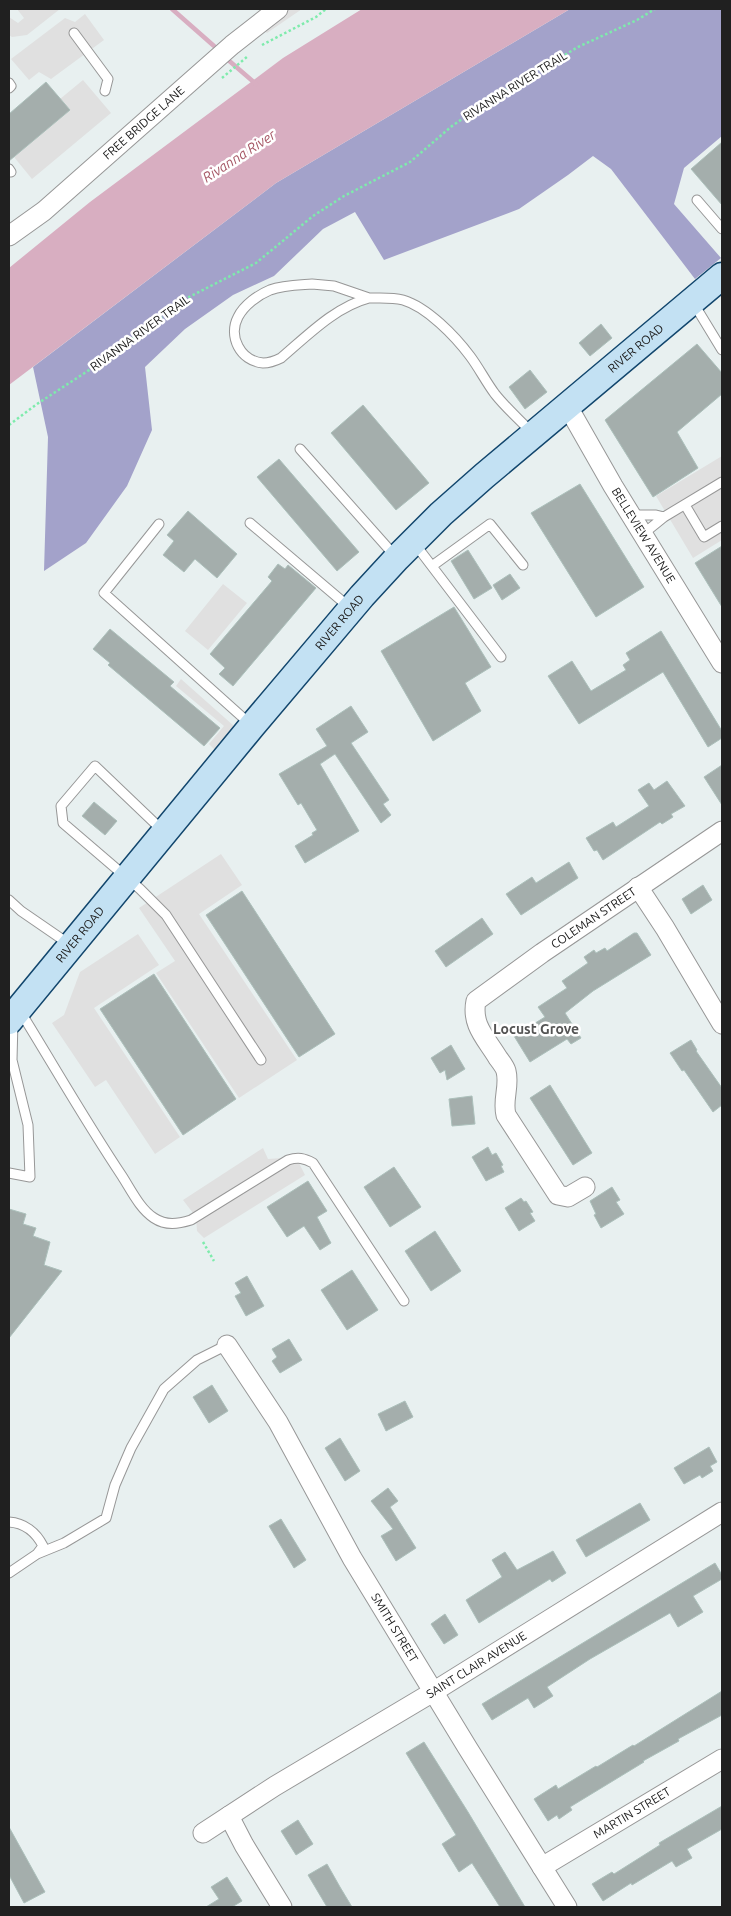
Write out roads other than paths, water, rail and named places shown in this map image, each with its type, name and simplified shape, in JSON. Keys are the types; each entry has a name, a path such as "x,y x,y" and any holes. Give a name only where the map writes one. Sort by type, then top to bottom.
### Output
{"street":[{"name":"FREE BRIDGE LANE","path":"9,236 44,211 232,45 278,9"},
{"name":"RIVER ROAD","path":"16,1010 252,726 351,609 405,550 477,482 722,276"},
{"name":"BELLEVIEW AVENUE","path":"568,407 642,534 722,663"},
{"name":"COLEMAN STREET","path":"585,1187 568,1197 558,1195 506,1114 503,1107 507,1079 506,1070 476,1022 474,1011 476,1001 722,831"},
{"path":"638,888 665,928 722,1024"},
{"name":"SMITH STREET","path":"227,1345 278,1422 352,1558 567,1907"},
{"name":"SAINT CLAIR AVENUE","path":"203,1833 275,1786 434,1692 722,1512"},
{"name":"MARTIN STREET","path":"542,1868 722,1759"},
{"path":"229,1816 244,1845 282,1907"}],"lane":[{"path":"74,33 108,79 105,91"},
{"path":"9,83 12,86 9,88"},
{"path":"696,200 722,229"},
{"path":"369,298 334,286 312,284 290,285 272,290 260,295 247,305 238,316 234,326 236,344 242,353 251,359 261,363 271,362 281,358 313,330 356,302 369,298 404,300 437,321 453,336 470,356 496,396 534,435"},
{"path":"692,302 722,350"},
{"path":"300,450 405,550 432,566 501,656"},
{"path":"642,534 664,517 722,482"},
{"path":"685,505 704,537 722,526"},
{"path":"631,515 656,515 664,517"},
{"path":"250,523 351,609"},
{"path":"159,524 104,594 252,726"},
{"path":"432,566 490,524 523,565"},
{"path":"164,832 95,766 62,806 63,823 127,877 166,914 262,1060"},
{"path":"9,900 21,911 71,945"},
{"path":"9,1173 30,1177 28,1125 12,1060 16,1010"},
{"path":"16,1010 145,1211 154,1219 165,1223 179,1224 191,1220 288,1160 296,1157 305,1159 313,1163 404,1301"},
{"path":"9,1572 38,1554 64,1543 106,1518 115,1485 131,1448 164,1389 197,1360 227,1345"},
{"path":"9,1522 22,1525 37,1535 43,1546 38,1554"}],"water":[{"name":"Rivanna River","path":"362,9 570,9 276,183 9,385 9,268 90,202 283,58"}],"waterway":[{"path":"172,9 214,46"},
{"path":"227,59 256,84"}],"district":[{"name":"Locust Grove","path":"536,1029"}]}
